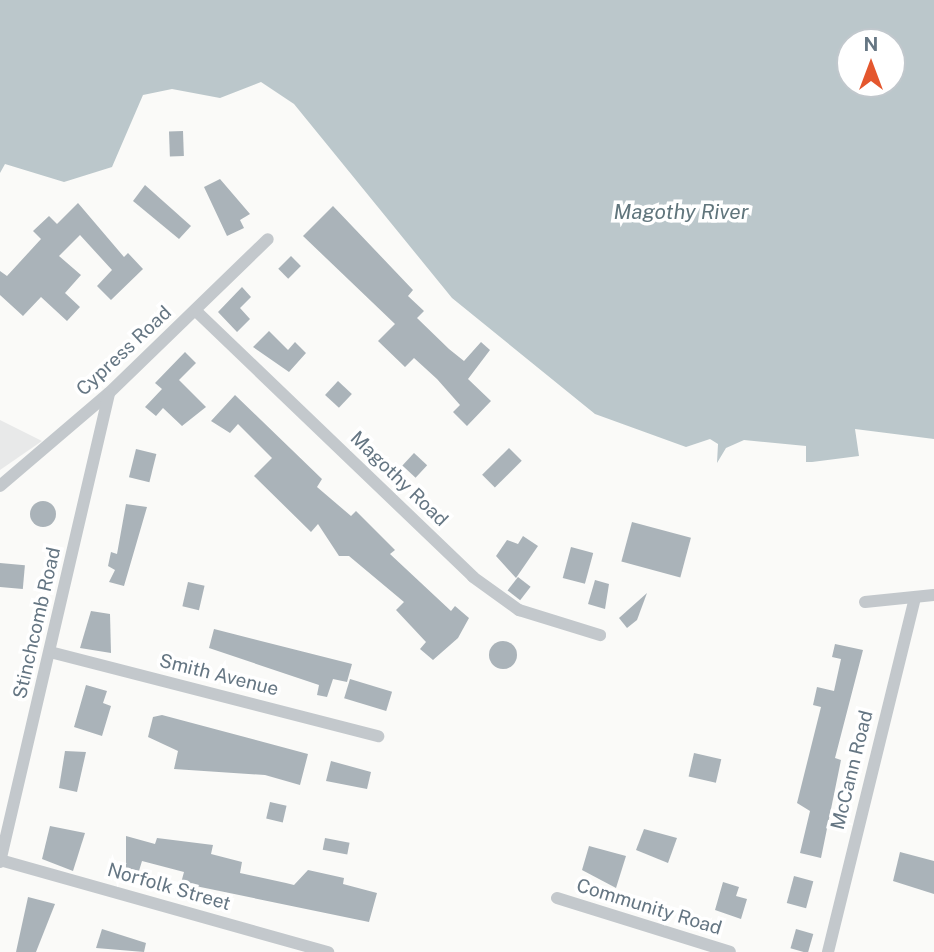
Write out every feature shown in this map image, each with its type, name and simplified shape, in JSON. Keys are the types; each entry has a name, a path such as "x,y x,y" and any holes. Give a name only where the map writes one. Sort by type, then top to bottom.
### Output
{"street":[{"name":"Cypress Road","path":"0,486 110,393 268,239"},
{"name":"Magothy Road","path":"195,311 473,577 519,610 600,635"},
{"name":"Stinchcomb Road","path":"0,861 110,393"},
{"path":"865,602 934,594"},
{"name":"McCann Road","path":"828,952 915,598"},
{"name":"Smith Avenue","path":"50,652 378,736"},
{"name":"Norfolk Street","path":"0,861 328,952"},
{"name":"Community Road","path":"557,898 730,952"}],"shaded area":[{"path":"0,420 42,441 0,470"}],"water":[{"name":"Magothy River","path":"0,0 934,0 934,439 855,429 859,456 812,462 806,462 806,446 744,440 726,448 717,463 718,444 710,439 686,447 595,414 452,298 294,104 261,82 220,98 172,89 143,95 112,167 64,182 5,164 0,173"}],"building":[{"path":"169,131 183,131 184,156 170,156"},
{"path":"220,179 250,214 240,220 244,228 227,236 204,187"},
{"path":"145,185 191,226 179,239 133,201"},
{"path":"78,203 124,257 128,253 143,269 111,300 97,286 112,270 80,235 59,256 81,275 65,293 80,307 67,321 41,297 23,316 0,295 0,271 7,276 41,239 33,231 49,216 57,224"},
{"path":"333,206 413,290 408,296 424,311 417,318 449,349 464,361 481,342 490,350 468,379 491,401 467,426 453,412 460,405 437,379 414,358 405,367 378,341 395,324 303,236"},
{"path":"291,256 301,266 288,279 278,269"},
{"path":"242,287 251,297 240,308 250,319 237,332 218,312"},
{"path":"269,331 288,350 295,342 306,353 289,372 253,347"},
{"path":"185,352 196,363 179,380 206,407 182,426 163,408 156,416 145,407 162,389 155,383"},
{"path":"338,381 352,394 339,408 325,395"},
{"path":"235,395 322,479 317,487 351,516 356,511 395,550 390,554 451,611 455,606 469,618 458,638 433,660 420,649 426,642 396,610 404,602 349,556 339,556 318,524 311,532 254,476 272,458 238,424 230,433 211,421"},
{"path":"509,448 522,461 495,488 482,475"},
{"path":"136,449 156,454 149,482 129,477"},
{"path":"414,453 427,465 416,478 402,465"},
{"path":"43,501 52,505 56,514 52,523 43,527 34,523 30,514 34,505"},
{"path":"126,504 147,507 124,586 109,582 115,570 108,566 111,552 117,554"},
{"path":"632,522 691,538 680,577 621,562"},
{"path":"523,536 538,546 516,578 496,556 507,540 518,544"},
{"path":"571,547 593,553 585,584 563,578"},
{"path":"0,563 25,565 23,589 0,587"},
{"path":"518,577 531,587 520,600 508,590"},
{"path":"595,580 609,584 605,609 588,604"},
{"path":"188,582 205,586 199,610 182,606"},
{"path":"647,593 637,620 627,628 619,618"},
{"path":"91,611 110,614 111,653 80,648"},
{"path":"214,629 352,664 347,682 333,679 327,697 317,695 319,685 209,648"},
{"path":"503,641 513,645 517,655 513,665 503,669 493,665 489,655 493,645"},
{"path":"835,644 863,650 835,758 841,760 821,858 800,853 810,811 797,803 821,707 813,705 817,687 834,691 841,659 832,657"},
{"path":"350,679 392,692 386,711 344,698"},
{"path":"86,685 107,691 103,703 111,706 102,736 74,727"},
{"path":"162,715 308,754 300,785 265,775 174,769 178,751 148,737 153,717"},
{"path":"65,751 86,752 77,792 59,788"},
{"path":"694,753 721,759 716,783 689,776"},
{"path":"331,761 371,772 367,789 326,781"},
{"path":"270,802 287,806 283,822 266,819"},
{"path":"50,826 85,833 73,871 42,859"},
{"path":"644,829 677,838 668,863 636,850"},
{"path":"126,836 155,844 157,838 213,845 211,854 242,862 240,873 294,885 308,870 344,878 343,884 377,893 369,922 181,883 184,872 142,861 139,871 126,868"},
{"path":"325,838 350,843 347,855 323,850"},
{"path":"589,846 626,856 616,888 582,870"},
{"path":"900,852 934,861 934,894 893,881"},
{"path":"794,876 813,881 806,908 787,903"},
{"path":"723,882 739,887 736,896 747,899 741,919 715,910"},
{"path":"28,897 55,904 36,952 16,952"},
{"path":"102,929 146,943 144,952 96,948"},
{"path":"796,929 813,934 808,952 790,948"}]}
